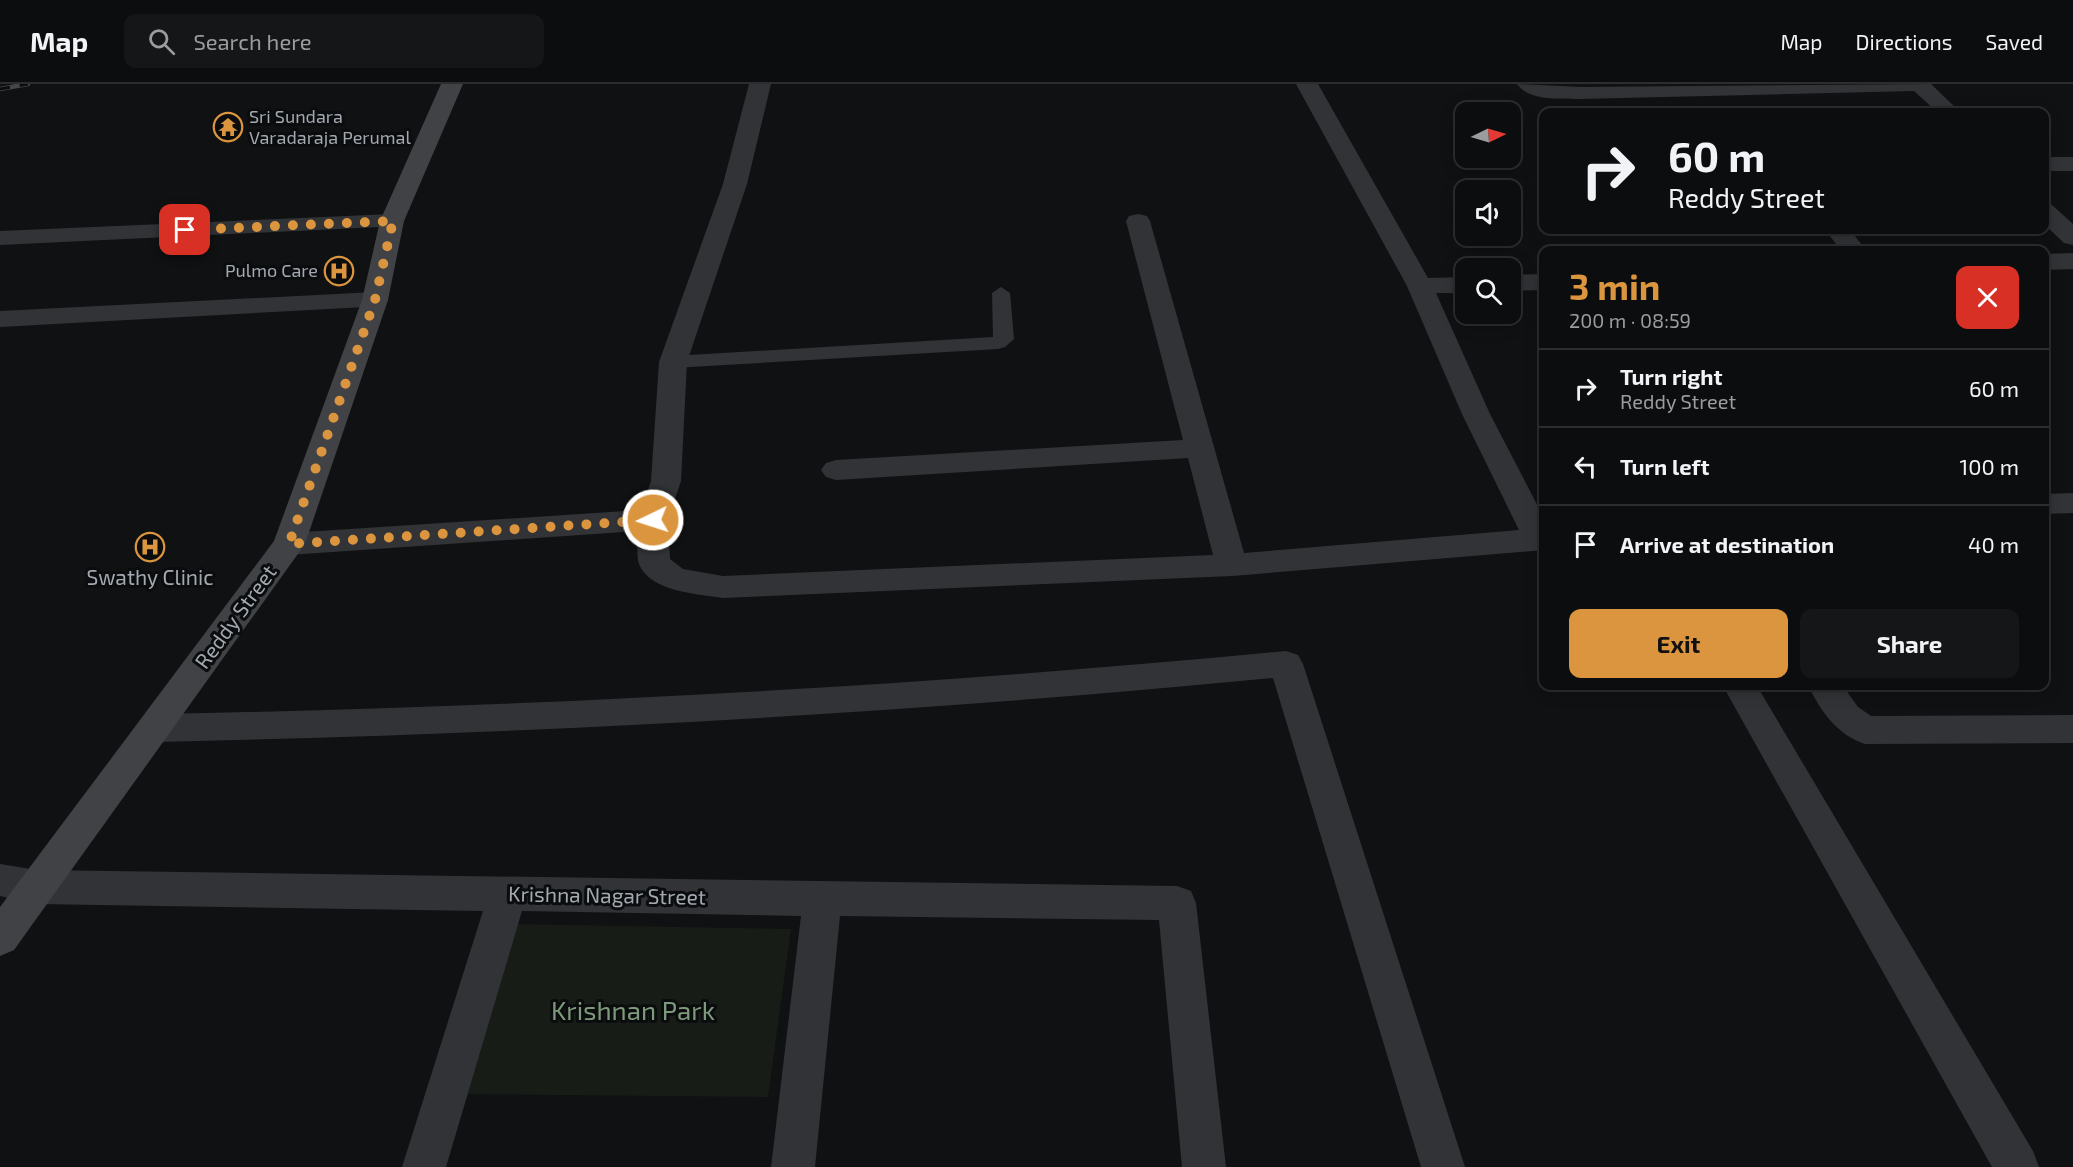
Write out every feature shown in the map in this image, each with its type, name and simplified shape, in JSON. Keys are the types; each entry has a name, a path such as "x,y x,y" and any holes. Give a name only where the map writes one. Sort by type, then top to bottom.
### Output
{"main road":[{"name":"Reddy Street","path":"0,938 289,544 375,300 393,221 452,84"}],"street":[{"path":"760,84 735,183 672,362 666,480 653,520 654,563 674,579 723,587 1232,565 1539,539"},
{"path":"1307,84 1420,286 1476,414 1539,535"},
{"path":"1528,84 1544,91 1560,93 1919,84 1945,108"},
{"path":"1720,88 1737,108"},
{"path":"2049,164 2073,164"},
{"path":"2049,215 2073,238"},
{"path":"0,238 393,221"},
{"path":"1138,222 1232,565"},
{"path":"1840,234 1851,246"},
{"path":"2049,262 2073,261"},
{"path":"1521,283 1539,282"},
{"path":"1420,286 1455,285"},
{"path":"0,319 375,300"},
{"path":"836,470 1200,448"},
{"path":"2049,504 2073,503"},
{"path":"289,544 653,520"},
{"path":"156,728 679,709 1101,683 1286,664 1443,1167"},
{"path":"1742,690 2017,1167"},
{"path":"1828,690 1846,717 1865,730 2073,729"},
{"name":"Krishna Nagar Street","path":"0,880 37,887 508,894 822,902 1177,903 1204,1167"},
{"path":"424,1167 508,894"},
{"path":"793,1167 822,902"}],"lane":[{"path":"672,362 998,343 1004,339 1005,332 1001,292"}],"green space":[{"name":"Krishnan Park","path":"513,924 791,929 768,1097 462,1094"}],"railway":[{"path":"0,89 28,84"}],"place":[{"name":"Sri Sundara Varadaraja Perumal","path":"228,127"},
{"name":"Pulmo Care","path":"339,271"},
{"name":"Swathy Clinic","path":"150,547"}],"route":[{"path":"185,230 393,221 375,300 289,544 653,520"}]}
